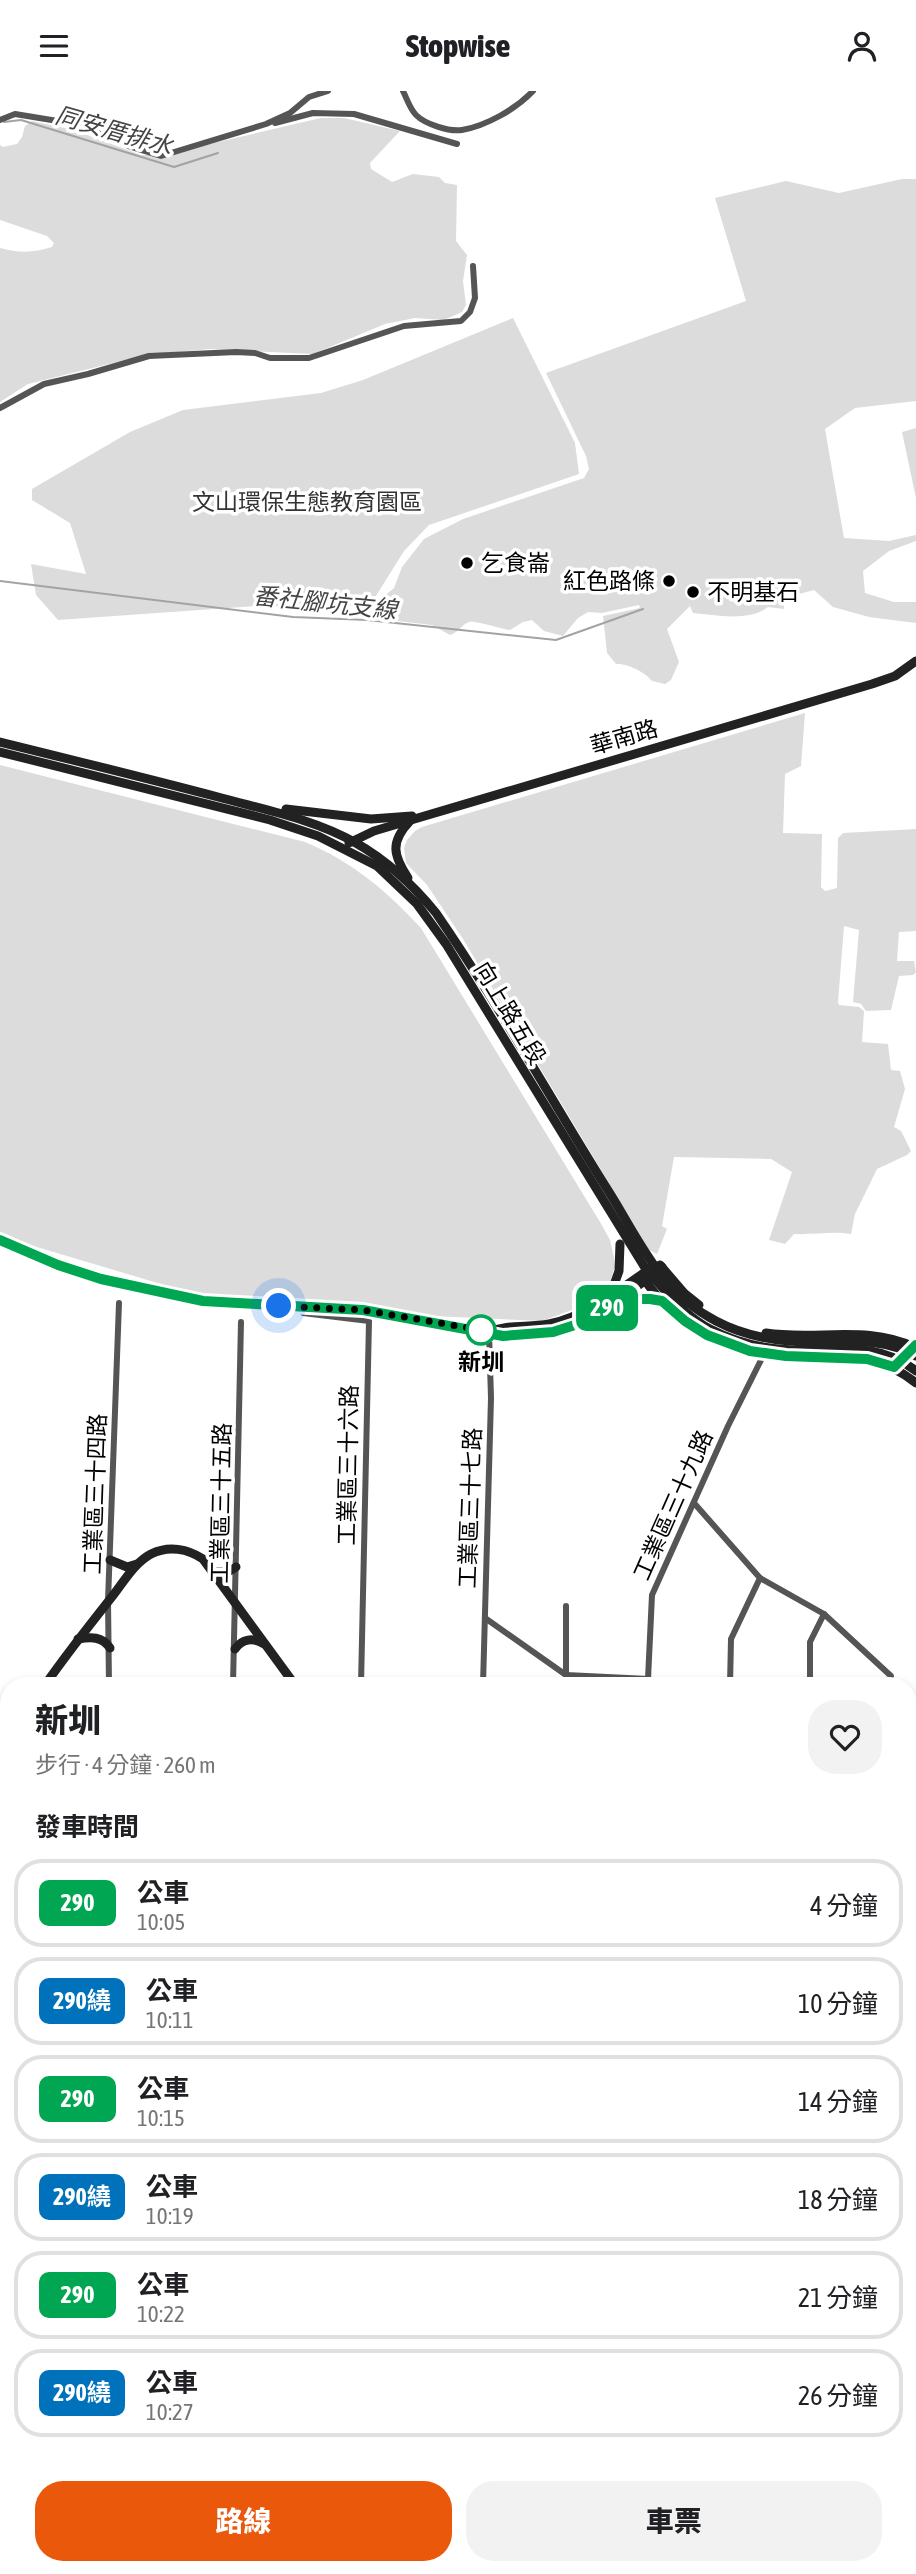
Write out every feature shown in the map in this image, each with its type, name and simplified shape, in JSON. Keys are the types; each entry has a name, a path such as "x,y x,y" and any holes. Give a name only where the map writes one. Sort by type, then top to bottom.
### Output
{"main road":[{"name":"華南路","path":"341,847 411,820 872,684 895,675 916,661"},
{"name":"向上路五段","path":"0,742 271,811 321,826 352,841 422,895 436,913 532,1065 652,1271 662,1301 707,1335 764,1354 897,1363 916,1383"},
{"name":"向上路五段","path":"0,752 270,820 341,847 377,866 417,904 446,944 671,1299 709,1329 751,1345 795,1350 853,1349 916,1371"},
{"path":"286,809 370,819 442,811"},
{"path":"408,878 397,862 395,846 400,832 411,820"},
{"path":"0,1240 58,1265 101,1279 169,1295 224,1304 363,1310 503,1336 553,1332 575,1325 652,1271"},
{"path":"613,1300 619,1271 620,1244"},
{"name":"向上路五段","path":"652,1271 695,1303 727,1321 754,1331 811,1336 867,1334 892,1338 914,1350"},
{"path":"613,1300 662,1301"},
{"path":"897,1363 914,1350"},
{"path":"110,1560 127,1567 158,1551 180,1549 203,1559 289,1677"},
{"path":"51,1677 138,1563"},
{"path":"212,1572 228,1572 236,1567"},
{"path":"78,1639 96,1637 105,1641 110,1648"},
{"path":"234,1649 240,1643 250,1640 257,1640 265,1645"}],"street":[{"path":"266,124 290,113 309,97 328,91"},
{"path":"403,91 418,117 448,129 461,130 486,123 526,99 533,91"},
{"path":"0,120 15,114 54,119 76,124 131,147 161,156 266,124 313,113 354,114 457,144"},
{"path":"0,408 44,384 149,356 236,352 256,353 270,358 309,358 404,325 461,321 470,312 475,298 473,266"},
{"name":"工業區三十四路","path":"109,1677 108,1601 119,1303"},
{"name":"工業區三十六路","path":"298,1306 303,1313 369,1321 360,1677"},
{"name":"工業區三十五路","path":"233,1677 237,1604 241,1322"},
{"name":"工業區三十七路","path":"483,1677 485,1536 491,1398 489,1332"},
{"name":"工業區三十九路","path":"648,1677 652,1595 728,1426 764,1354"},
{"path":"694,1503 760,1578 824,1614 891,1677"},
{"path":"730,1677 732,1639 760,1578"},
{"path":"566,1606 566,1675"},
{"path":"810,1677 810,1642 824,1614"},
{"path":"485,1618 566,1675"},
{"name":"工業區三十九路","path":"566,1675 589,1677"}],"green space":[{"path":"321,118 344,118 400,131 370,163 371,169 392,182 413,174 439,177 445,183 457,185 456,241 467,255 463,281 466,305 462,312 444,320 415,318 385,324 313,354 210,349 145,355 28,384 0,402 0,248 32,251 52,247 54,243 47,236 0,220 0,145 3,147 17,144 25,126 32,121 74,130 141,155 162,155"},
{"path":"902,179 916,179 916,401 855,408 825,429 844,538 889,541 916,535 916,541 889,551 863,571 865,593 894,602 916,602 916,623 869,617 833,607 814,590 784,598 784,609 768,607 752,615 693,613 690,606 667,629 679,662 671,680 665,684 652,681 645,674 630,667 616,664 607,653 603,616 640,608 639,605 602,613 588,612 578,618 563,636 544,631 532,620 510,630 469,622 450,635 432,625 389,620 383,597 394,588 402,567 424,539 463,519 584,478 589,469 586,456 546,373 746,301 715,198 786,181 839,193"},
{"name":"文山環保生態教育園區","path":"513,318 575,443 579,474 429,525 404,551 374,599 344,608 257,606 58,620 36,595 31,564 86,574 70,523 32,500 32,489 130,432 183,410 321,393 363,380"},
{"path":"916,428 916,498 902,432"},
{"path":"805,713 801,766 785,774 783,833 822,834 821,887 825,891 837,888 838,838 843,833 916,829 916,931 899,932 897,961 914,961 916,972 913,975 899,976 891,1010 866,1011 861,1004 853,1002 859,930 844,926 838,1002 839,1005 859,1007 864,1011 862,1042 888,1044 891,1070 900,1071 905,1089 894,1127 901,1131 911,1151 877,1169 855,1214 851,1234 794,1234 785,1244 769,1240 792,1172 771,1159 674,1157 662,1226 667,1229 657,1254 649,1250 463,939 427,885 406,863 404,848 407,840 422,827"},
{"path":"0,765 305,842 338,858 381,890 421,928 600,1222 610,1240 614,1257 615,1267 610,1281 580,1307 542,1321 432,1316 377,1306 233,1300 201,1296 0,1236"}],"waterway":[{"name":"同安厝排水","path":"4,122 21,120 174,167 218,153"},
{"name":"番社腳坑支線","path":"0,581 293,617 367,620 556,640 643,609"}],"bus line":[{"name":"290","path":"0,1240 58,1265 101,1279 169,1295 224,1304 363,1310 503,1336 553,1332 575,1325 616,1303 641,1299 662,1301 707,1335 764,1354 852,1357 894,1367 916,1345"}],"place":[{"name":"乞食崙","path":"467,563"},
{"name":"紅色路條","path":"669,581"},
{"name":"不明基石","path":"693,592"},
{"name":"新圳","path":"481,1330"}],"route":[{"path":"279,1306 363,1310 481,1330"}]}
